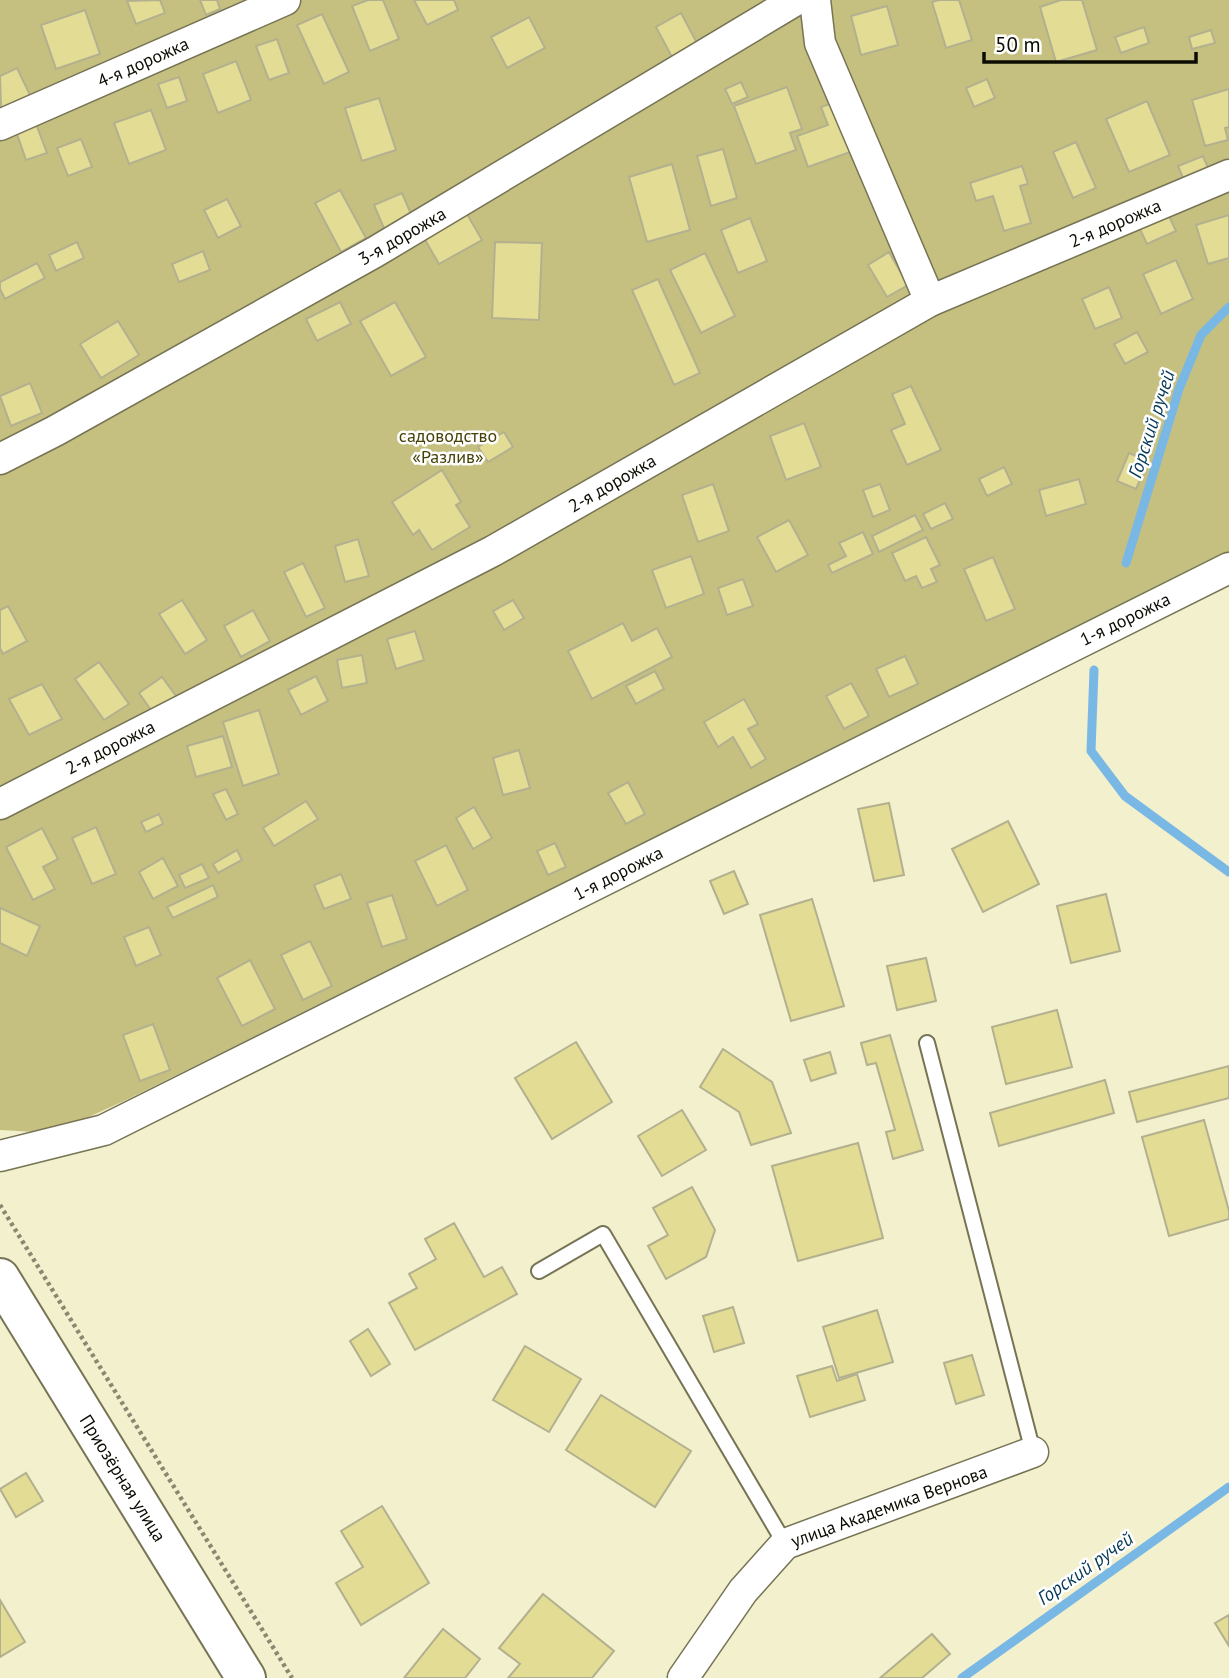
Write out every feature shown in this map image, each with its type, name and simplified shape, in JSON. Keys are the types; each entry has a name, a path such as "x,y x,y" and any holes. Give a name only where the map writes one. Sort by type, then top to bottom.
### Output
{"street":[{"name":"4-я дорожка","path":"0,125 285,0"},
{"name":"3-я дорожка","path":"0,459 375,252 796,0"},
{"path":"815,0 820,43 930,301"},
{"name":"2-я дорожка","path":"0,804 493,551 930,301 1229,175"},
{"name":"1-я дорожка","path":"0,1156 104,1130 1229,568"},
{"name":"Приозёрная улица","path":"0,1278 246,1678"},
{"name":"улица Академика Вернова","path":"683,1678 743,1591 785,1544 1033,1452"}],"lane":[{"path":"927,1043 1033,1452"},
{"path":"539,1271 603,1234 785,1544"}],"path":[{"path":"0,1205 292,1678"}],"green space":[{"name":"садоводство «Разлив»","path":"0,0 1229,0 1229,552 850,744 124,1101 53,1133 0,1130"}],"building":[{"path":"160,0 165,13 136,24 127,1"},
{"path":"200,0 217,0 220,9 206,15"},
{"path":"368,0 383,0 399,39 370,51 352,6"},
{"path":"414,0 454,0 458,10 427,25"},
{"path":"959,0 972,40 946,48 932,2"},
{"path":"1061,0 1082,0 1097,50 1056,62 1040,7"},
{"path":"887,6 898,45 861,55 851,16"},
{"path":"85,10 100,54 56,69 41,25"},
{"path":"681,13 698,45 673,59 656,27"},
{"path":"322,14 349,72 324,84 297,25"},
{"path":"529,17 545,48 507,68 491,37"},
{"path":"1144,27 1149,43 1121,53 1115,37"},
{"path":"1211,30 1215,43 1192,49 1189,37"},
{"path":"277,39 289,73 269,80 256,46"},
{"path":"236,61 251,100 218,113 203,74"},
{"path":"17,68 30,95 1,108 0,76"},
{"path":"179,77 187,101 167,108 158,84"},
{"path":"987,79 995,98 974,107 966,88"},
{"path":"741,82 748,97 732,104 725,89"},
{"path":"787,87 802,129 790,133 796,150 756,164 734,106"},
{"path":"1229,89 1229,127 1225,128 1228,140 1205,146 1192,100"},
{"path":"379,98 396,150 362,161 345,108"},
{"path":"1147,101 1170,155 1129,172 1106,119"},
{"path":"835,102 853,151 808,167 797,136 828,125 821,107"},
{"path":"151,110 166,150 129,164 114,123"},
{"path":"36,124 47,153 26,160 16,131"},
{"path":"81,139 92,167 68,176 57,148"},
{"path":"1076,142 1096,188 1073,198 1053,152"},
{"path":"723,149 737,198 711,206 697,156"},
{"path":"1203,156 1208,168 1183,178 1178,166"},
{"path":"672,164 690,230 647,242 629,177"},
{"path":"1022,166 1028,184 1020,186 1031,223 1004,231 993,196 976,201 970,183"},
{"path":"340,190 366,238 341,252 315,203"},
{"path":"402,193 414,221 386,233 374,205"},
{"path":"227,199 241,226 218,238 204,210"},
{"path":"467,214 482,240 439,264 424,238"},
{"path":"1168,214 1176,231 1147,244 1139,227"},
{"path":"1229,215 1229,258 1208,264 1196,225"},
{"path":"750,218 767,261 738,273 721,230"},
{"path":"77,242 84,258 56,271 49,255"},
{"path":"495,242 542,243 539,320 492,318"},
{"path":"203,251 210,270 179,282 172,264"},
{"path":"889,252 908,285 887,297 868,265"},
{"path":"705,253 735,316 701,333 670,270"},
{"path":"1176,260 1193,299 1161,314 1143,274"},
{"path":"37,263 45,278 5,299 0,282"},
{"path":"658,279 700,373 674,385 632,290"},
{"path":"1109,287 1122,318 1095,329 1082,299"},
{"path":"340,302 351,324 317,341 306,319"},
{"path":"395,302 426,357 391,376 360,321"},
{"path":"118,321 139,355 101,378 80,344"},
{"path":"1137,332 1148,352 1125,364 1114,344"},
{"path":"30,383 42,413 11,426 0,396"},
{"path":"911,386 941,450 907,465 891,430 905,424 892,394"},
{"path":"804,423 821,467 786,480 770,436"},
{"path":"504,432 513,447 488,462 478,447"},
{"path":"1129,453 1148,461 1136,489 1117,481"},
{"path":"1004,467 1012,484 987,496 979,479"},
{"path":"442,470 461,502 456,505 470,527 432,550 419,530 413,535 392,502"},
{"path":"1079,479 1086,504 1046,516 1039,490"},
{"path":"713,484 729,531 698,542 682,495"},
{"path":"880,484 890,510 873,517 863,490"},
{"path":"945,503 953,519 931,529 923,514"},
{"path":"915,515 923,530 879,552 872,536"},
{"path":"789,520 808,555 776,572 757,537"},
{"path":"863,532 873,554 832,573 828,565 846,556 839,543"},
{"path":"926,537 940,565 931,569 937,582 922,588 916,576 905,581 892,553"},
{"path":"358,539 369,576 345,582 335,546"},
{"path":"691,556 704,594 666,608 652,570"},
{"path":"993,557 1015,609 986,621 964,569"},
{"path":"303,563 325,608 306,617 284,572"},
{"path":"743,579 753,606 727,615 718,588"},
{"path":"182,600 207,640 185,654 159,614"},
{"path":"513,600 524,618 504,630 493,611"},
{"path":"8,606 27,641 3,654 0,648 0,610"},
{"path":"253,610 270,641 241,657 224,626"},
{"path":"623,623 632,641 657,628 672,657 592,699 568,651"},
{"path":"415,631 424,660 396,669 387,639"},
{"path":"362,655 367,683 342,688 337,660"},
{"path":"905,656 918,684 889,697 876,669"},
{"path":"99,662 129,704 104,720 75,679"},
{"path":"655,671 664,689 636,704 626,686"},
{"path":"316,676 328,701 301,715 288,690"},
{"path":"162,677 179,700 156,717 139,693"},
{"path":"851,683 869,716 844,729 826,696"},
{"path":"42,684 62,719 29,735 9,699"},
{"path":"744,699 758,724 748,729 766,759 751,768 733,737 718,747 704,722"},
{"path":"259,710 279,774 243,786 223,722"},
{"path":"223,736 232,767 196,777 187,746"},
{"path":"519,750 530,788 503,795 493,758"},
{"path":"628,782 645,814 626,824 608,793"},
{"path":"226,789 238,814 226,820 213,794"},
{"path":"306,801 318,819 274,846 263,828"},
{"path":"889,803 904,875 874,881 858,809"},
{"path":"474,807 492,838 473,849 456,818"},
{"path":"159,814 163,824 146,832 141,822"},
{"path":"1008,821 1039,884 983,912 952,849"},
{"path":"96,827 116,874 92,884 72,838"},
{"path":"42,828 58,859 43,867 55,889 33,900 6,847"},
{"path":"555,843 566,867 548,875 537,851"},
{"path":"446,845 468,890 437,906 415,861"},
{"path":"237,850 242,860 218,873 213,864"},
{"path":"163,858 178,886 153,899 139,872"},
{"path":"202,864 209,878 185,888 179,875"},
{"path":"734,871 748,904 724,914 710,881"},
{"path":"341,874 351,899 324,909 314,885"},
{"path":"213,885 218,897 173,918 167,907"},
{"path":"1106,894 1120,951 1071,963 1057,906"},
{"path":"392,895 407,939 382,947 367,903"},
{"path":"812,899 844,1006 791,1021 760,915"},
{"path":"0,908 40,926 27,956 0,943"},
{"path":"149,927 161,955 136,966 124,937"},
{"path":"310,941 332,986 303,1000 281,955"},
{"path":"926,958 936,1001 897,1010 887,966"},
{"path":"250,960 275,1009 242,1026 217,978"},
{"path":"1057,1010 1072,1067 1006,1084 992,1027"},
{"path":"153,1024 170,1070 140,1081 123,1035"},
{"path":"890,1035 923,1150 893,1159 886,1132 895,1130 876,1063 867,1065 861,1043"},
{"path":"576,1042 612,1102 552,1139 515,1078"},
{"path":"723,1049 772,1082 791,1133 751,1145 739,1112 700,1087"},
{"path":"830,1052 836,1073 811,1081 804,1060"},
{"path":"1229,1066 1229,1098 1137,1122 1129,1092"},
{"path":"1105,1080 1114,1113 999,1146 990,1113"},
{"path":"682,1110 706,1150 662,1176 638,1136"},
{"path":"1204,1120 1229,1219 1169,1236 1142,1137"},
{"path":"858,1143 883,1238 798,1261 772,1166"},
{"path":"692,1187 715,1230 706,1257 666,1279 648,1246 668,1235 653,1208"},
{"path":"454,1223 484,1277 502,1267 517,1294 415,1350 389,1303 417,1288 409,1274 436,1259 425,1239"},
{"path":"733,1307 744,1343 714,1352 703,1316"},
{"path":"877,1310 893,1362 839,1378 823,1327"},
{"path":"368,1329 390,1364 371,1376 350,1341"},
{"path":"525,1346 581,1379 549,1432 493,1400"},
{"path":"972,1355 984,1395 956,1404 944,1363"},
{"path":"832,1366 837,1381 857,1374 865,1400 810,1417 797,1376"},
{"path":"601,1395 691,1451 655,1507 566,1450"},
{"path":"26,1473 43,1501 16,1517 0,1489"},
{"path":"382,1506 429,1583 361,1625 336,1583 363,1567 341,1531"},
{"path":"543,1594 614,1651 592,1678 508,1678 520,1664 499,1648"},
{"path":"0,1600 25,1642 0,1657"},
{"path":"1229,1615 1229,1646 1215,1623"},
{"path":"443,1629 480,1659 465,1678 404,1678"},
{"path":"932,1634 950,1654 922,1678 880,1678"}],"waterway":[{"name":"Горский ручей","path":"1126,563 1179,389 1201,335 1229,307"},
{"name":"Горский ручей","path":"1094,670 1091,751 1125,796 1229,872"},
{"name":"Горский ручей","path":"962,1678 1229,1487"}]}
